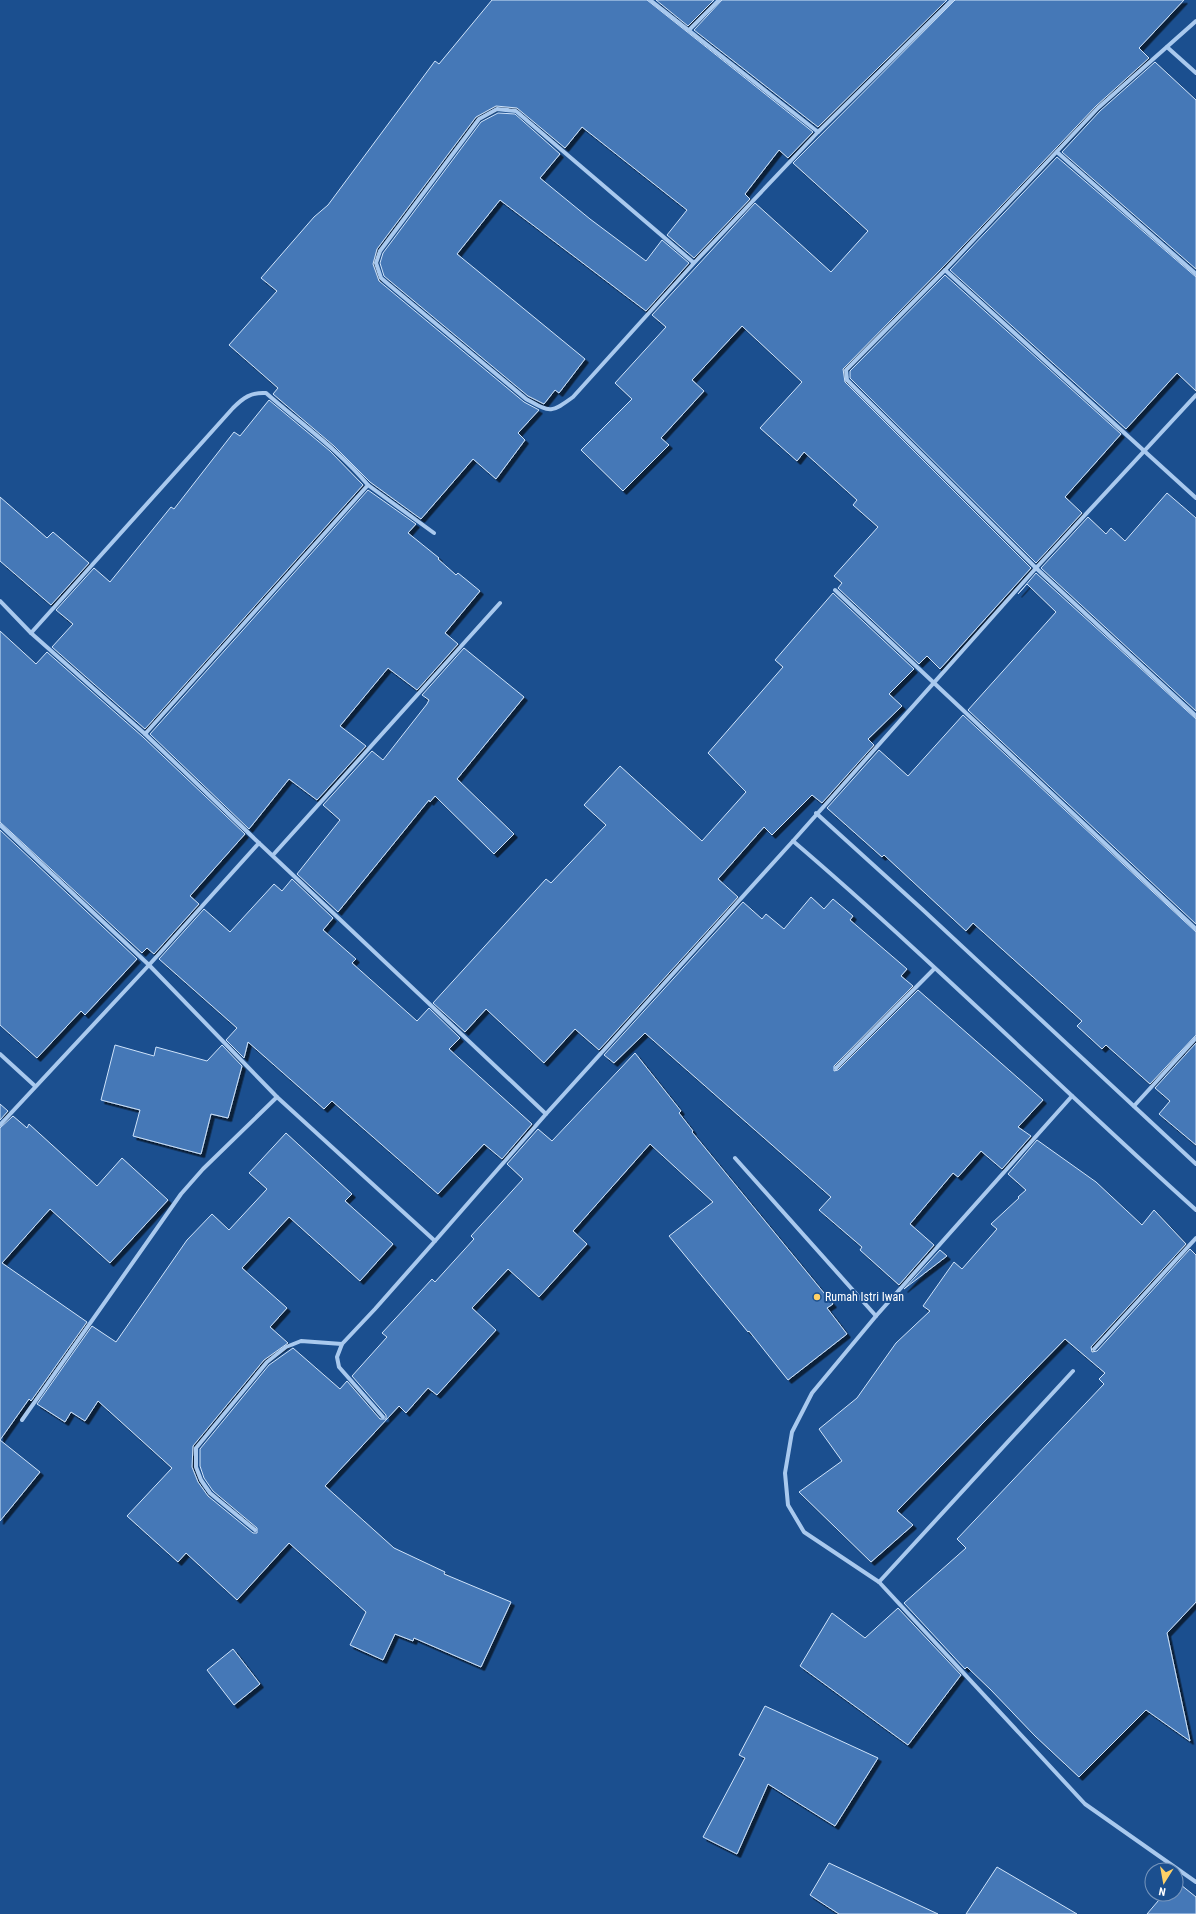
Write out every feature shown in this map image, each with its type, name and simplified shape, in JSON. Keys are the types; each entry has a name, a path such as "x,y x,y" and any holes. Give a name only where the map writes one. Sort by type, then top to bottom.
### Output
{"street":[{"path":"650,0 818,132"},
{"path":"689,30 718,0"},
{"path":"694,263 516,111 497,109 479,119 380,251 376,263 381,278 526,399 544,409 552,410 558,408 573,397 694,263 818,132 952,0"},
{"path":"1196,21 1098,108 945,270 846,370 847,380 1036,568 1196,716"},
{"path":"1167,47 1196,73"},
{"path":"1056,152 1196,274"},
{"path":"945,270 1196,498"},
{"path":"31,633 228,414 248,395 257,392 266,393 356,471 368,485 434,533"},
{"path":"383,1417 339,1367 336,1357 342,1344 375,1309 546,1114 793,841 816,813 933,683 960,656 1036,568 1145,452 1196,395"},
{"path":"145,734 368,485"},
{"path":"835,590 1196,929"},
{"path":"0,601 31,633 145,734 546,1114"},
{"path":"273,856 500,603"},
{"path":"816,813 1196,1164"},
{"path":"0,825 149,965 277,1097 435,1241"},
{"path":"793,841 898,933 934,969 1196,1210"},
{"path":"0,1125 34,1086 149,965 259,843"},
{"path":"836,1068 934,969"},
{"path":"1134,1106 1196,1038"},
{"path":"0,1054 34,1086"},
{"path":"1072,1096 876,1316 812,1393 792,1432 785,1473 788,1505 804,1532 879,1582 1085,1804 1196,1882"},
{"path":"22,1420 181,1194 203,1169 277,1097"},
{"path":"735,1158 876,1316"},
{"path":"1094,1349 1196,1238"},
{"path":"255,1530 210,1493 201,1480 196,1466 196,1448 267,1362 286,1347 302,1341 342,1344"},
{"path":"879,1582 1073,1371"}],"building":[{"path":"492,0 647,0 813,132 788,158 779,150 745,194 750,199 694,258 667,235 687,210 582,127 565,148 517,108 496,106 476,117 377,249 373,264 379,281 524,402 539,410 518,433 525,440 496,479 473,459 421,519 370,482 334,446 273,394 278,388 229,345 277,291 261,278 314,217 328,205 435,61 439,64"},
{"path":"656,0 714,0 688,26"},
{"path":"722,0 947,0 818,127 694,30"},
{"path":"955,0 1184,0 1139,48 1149,58 1096,106 942,268 843,369 845,382 1031,568 940,669 927,656 919,664 838,588 842,583 834,576 878,527 853,505 857,500 804,452 797,461 760,428 802,382 742,326 692,380 704,391 661,438 669,445 623,491 581,450 632,399 615,383 666,327 652,315 755,203 831,272 868,231 793,163"},
{"path":"1155,62 1196,100 1196,269 1062,152 1100,111"},
{"path":"498,113 515,114 560,154 540,178 590,219 646,261 662,240 689,263 646,311 500,200 457,254 585,359 559,393 555,390 544,404 528,396 384,276 380,263 383,253 481,122"},
{"path":"1057,157 1196,277 1196,391 1177,373 1126,429 950,270"},
{"path":"945,275 1121,434 1065,497 1082,513 1036,563 850,378 850,371"},
{"path":"269,400 330,451 363,485 145,729 52,647 73,624 56,610 94,568 110,582 171,507 174,509 234,432 240,436"},
{"path":"368,490 416,524 408,533 439,558 438,559 456,575 458,573 480,591 445,633 458,644 417,690 388,668 340,726 366,746 317,800 289,779 249,829 150,734"},
{"path":"1167,493 1196,518 1196,711 1041,568 1088,517 1106,534 1111,528 1125,541"},
{"path":"0,497 47,538 53,532 89,563 51,605 0,561"},
{"path":"1036,573 1196,719 1196,924 968,710 1056,612 1027,584 1018,594"},
{"path":"833,593 914,669 889,694 902,706 868,739 874,745 822,803 812,795 772,835 764,827 718,879 738,897 599,1050 575,1029 544,1063 486,1009 465,1032 433,1003 546,879 551,883 606,825 584,805 620,766 702,841 746,792 708,753 783,667 775,660"},
{"path":"0,631 36,664 47,652 143,737 245,834 190,896 199,904 154,954 147,948 142,953 0,822"},
{"path":"464,648 524,697 457,779 514,834 494,854 435,796 430,802 429,800 338,912 297,874 340,820 323,805 372,751 383,760 427,704 429,700 422,695"},
{"path":"963,715 1196,932 1196,1035 1150,1084 1106,1045 1102,1049 1077,1026 1082,1021 973,923 966,931 884,855 882,857 827,808 879,750 908,776"},
{"path":"0,830 137,959 85,1015 81,1011 37,1058 0,1025"},
{"path":"292,879 333,918 323,930 356,959 352,963 417,1021 429,1008 460,1038 449,1049 532,1124 502,1159 484,1144 438,1194 332,1101 324,1109 248,1042 244,1058 226,1040 237,1028 159,959 204,909 230,932 274,884 282,891"},
{"path":"811,897 824,909 833,899 853,916 850,920 907,969 901,976 913,986 834,1066 834,1071 838,1070 918,990 1043,1100 1018,1127 1031,1136 1002,1169 981,1151 958,1177 953,1173 910,1224 934,1245 899,1285 860,1250 862,1247 819,1210 831,1197 645,1033 614,1063 604,1055 743,902 762,919 766,914 784,929"},
{"path":"1196,1043 1196,1145 1159,1114 1170,1101 1155,1088"},
{"path":"115,1045 154,1056 156,1047 207,1061 222,1045 242,1066 228,1118 211,1114 201,1154 133,1136 140,1110 101,1100"},
{"path":"635,1053 681,1111 679,1113 693,1131 692,1132 833,1304 827,1308 847,1334 788,1380 669,1236 713,1202 650,1144 573,1231 587,1244 539,1297 508,1269 472,1308 496,1330 437,1395 428,1388 406,1413 399,1406 325,1486 394,1548 445,1572 444,1574 511,1602 481,1667 414,1638 413,1641 395,1634 383,1660 350,1645 366,1612 289,1543 237,1600 186,1553 178,1562 127,1516 172,1468 98,1401 85,1421 71,1412 65,1422 37,1404 92,1326 116,1342 187,1240 212,1214 229,1230 267,1189 249,1173 286,1133 352,1194 345,1201 393,1244 360,1281 289,1217 242,1268 287,1308 270,1327 288,1343 264,1360 193,1446 192,1467 198,1482 208,1496 253,1533 257,1533 257,1528 213,1491 204,1478 200,1466 200,1449 269,1365 293,1348 340,1389 347,1381 380,1419 386,1419 386,1415 352,1376 387,1337 382,1333 432,1279 435,1282 474,1239 471,1236 523,1179 507,1164 538,1129 552,1141"},
{"path":"0,1104 8,1111 0,1120"},
{"path":"13,1116 27,1128 29,1124 97,1186 122,1158 168,1200 110,1263 50,1209 2,1263 87,1322 31,1401 29,1399 0,1440 0,1128"},
{"path":"1037,1140 1096,1182 1142,1225 1154,1210 1186,1244 1091,1347 1092,1352 1097,1351 1190,1249 1196,1255 1196,1602 1167,1633 1190,1741 1146,1710 1079,1777 1035,1736 967,1667 965,1669 904,1603 966,1548 957,1539 1104,1384 1099,1379 1105,1373 1065,1339 897,1511 913,1525 871,1562 799,1492 842,1461 819,1429 857,1398 896,1343 930,1311 923,1306 954,1262 962,1269 997,1229 991,1224 1026,1190 1008,1174"},
{"path":"940,1250 947,1256 904,1289"},
{"path":"0,1440 40,1472 0,1521"},
{"path":"898,1608 961,1675 908,1745 800,1666 832,1613 865,1638"},
{"path":"233,1649 260,1684 234,1705 207,1670"},
{"path":"765,1706 878,1758 835,1826 768,1784 737,1854 703,1837 745,1758 739,1755"},
{"path":"829,1863 938,1914 839,1914 810,1895"},
{"path":"997,1867 1077,1914 966,1914"},
{"path":"1184,1887 1196,1897 1196,1914 1147,1914 1157,1902 1184,1902"}],"place":[{"name":"Rumah Istri Iwan","path":"817,1297"}]}
